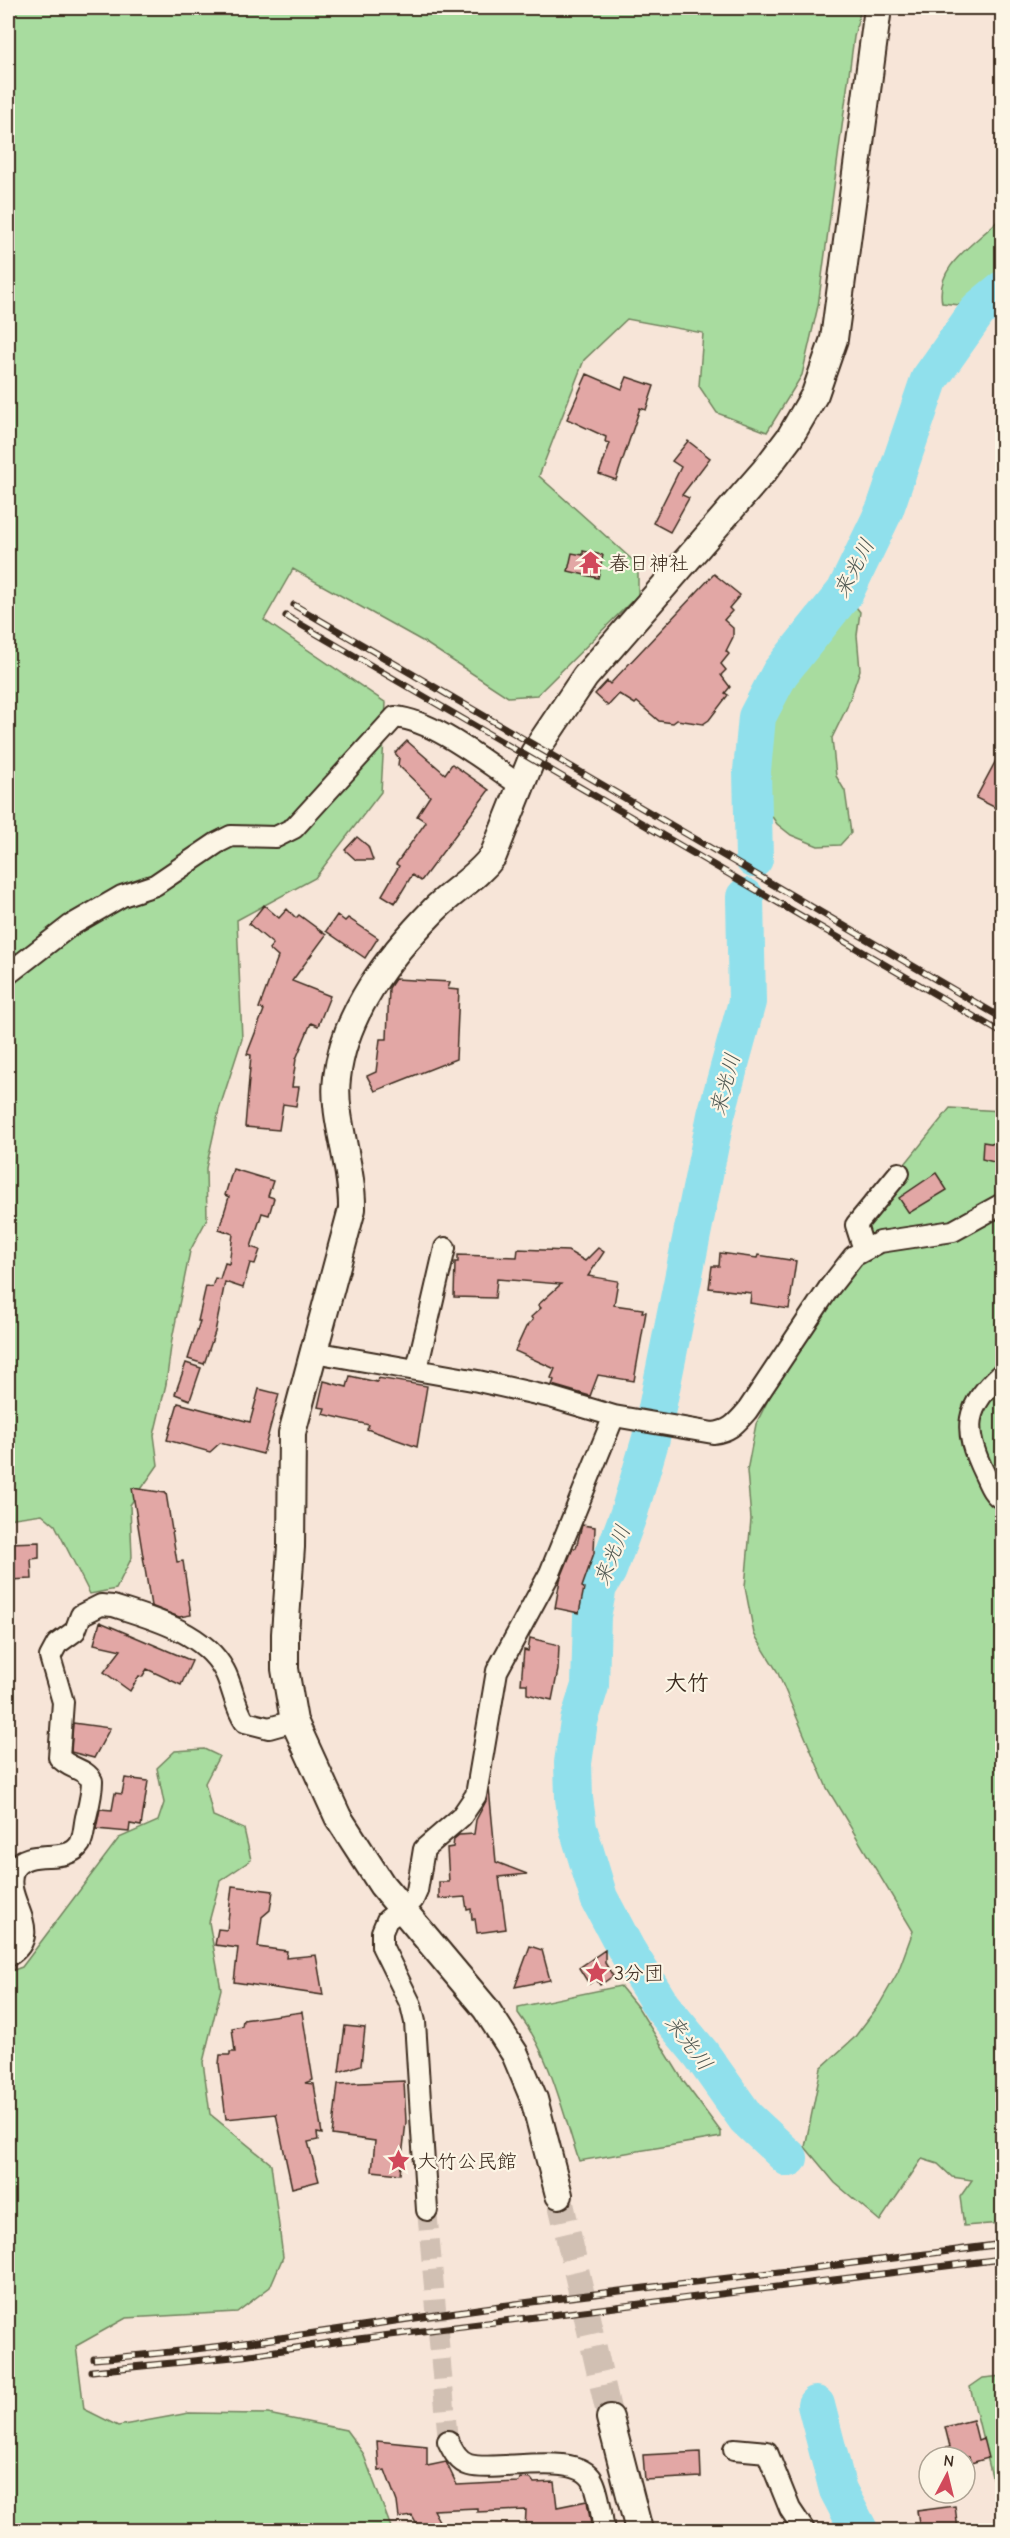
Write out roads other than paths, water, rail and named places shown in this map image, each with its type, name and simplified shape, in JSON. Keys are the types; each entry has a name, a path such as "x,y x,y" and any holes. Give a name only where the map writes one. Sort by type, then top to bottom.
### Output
{"street":[{"path":"559,2195 534,2099 515,2054 486,2009 382,1885 338,1817 294,1721 285,1669 291,1547 292,1433 352,1209 352,1187 338,1109 336,1079 352,1023 369,987 417,929 448,897 483,870 494,856 534,753 585,677 765,470 790,437 814,394 834,339 878,8"},
{"path":"8,974 70,926 122,896 155,885 217,843 231,836 276,837 294,828 395,717 420,723 520,785"},
{"path":"864,1250 856,1225 899,1173"},
{"path":"314,1352 417,1369 550,1397 621,1418 713,1433 733,1428 747,1411 829,1288 854,1256 880,1242 953,1231 1002,1204"},
{"path":"417,1369 445,1248"},
{"path":"1002,1373 982,1394 971,1413 968,1431 977,1459 995,1495 1002,1499"},
{"path":"427,2210 415,2022 411,2005 382,1946 382,1932 387,1920 413,1900 417,1891 424,1849 461,1817 476,1795 497,1671 550,1573 621,1418"},
{"path":"8,1956 18,1948 24,1928 10,1891 14,1869 30,1858 71,1852 81,1841 92,1781 87,1774 68,1766 59,1756 63,1702 54,1679 50,1657 57,1644 75,1631 81,1615 101,1605 113,1606 191,1637 216,1656 226,1672 245,1722 269,1728 294,1721"},
{"path":"610,2418 639,2530"},
{"path":"448,2441 456,2456 468,2465 539,2464 584,2471 593,2480 604,2530"},
{"path":"734,2449 767,2452 790,2509 804,2530"}],"waterway":[{"name":"来光川","path":"754,859 752,771 757,717 780,673 845,592 885,509 929,380 979,309 1002,290"},
{"name":"来光川","path":"745,897 747,1002 716,1115 651,1438 629,1513 608,1570 598,1587 592,1616 590,1686 579,1721 573,1763 574,1798 578,1828 599,1898 626,1949 662,2007 701,2054 746,2118 789,2158"},
{"name":"来光川","path":"816,2405 838,2490 859,2530"}],"tunnel":[{"path":"559,2195 610,2418"},
{"path":"427,2210 448,2441"}],"railway":[{"path":"294,605 1002,1018"},
{"path":"286,616 1002,1033"},
{"path":"94,2359 196,2349 500,2306 1002,2244"},
{"path":"92,2371 243,2356 342,2341 1002,2259"}],"place":[{"name":"春日神社","path":"591,563"},
{"name":"3分団","path":"596,1973"},
{"name":"大竹公民館","path":"399,2161"}],"district":[{"name":"大竹","path":"687,1682"}]}
